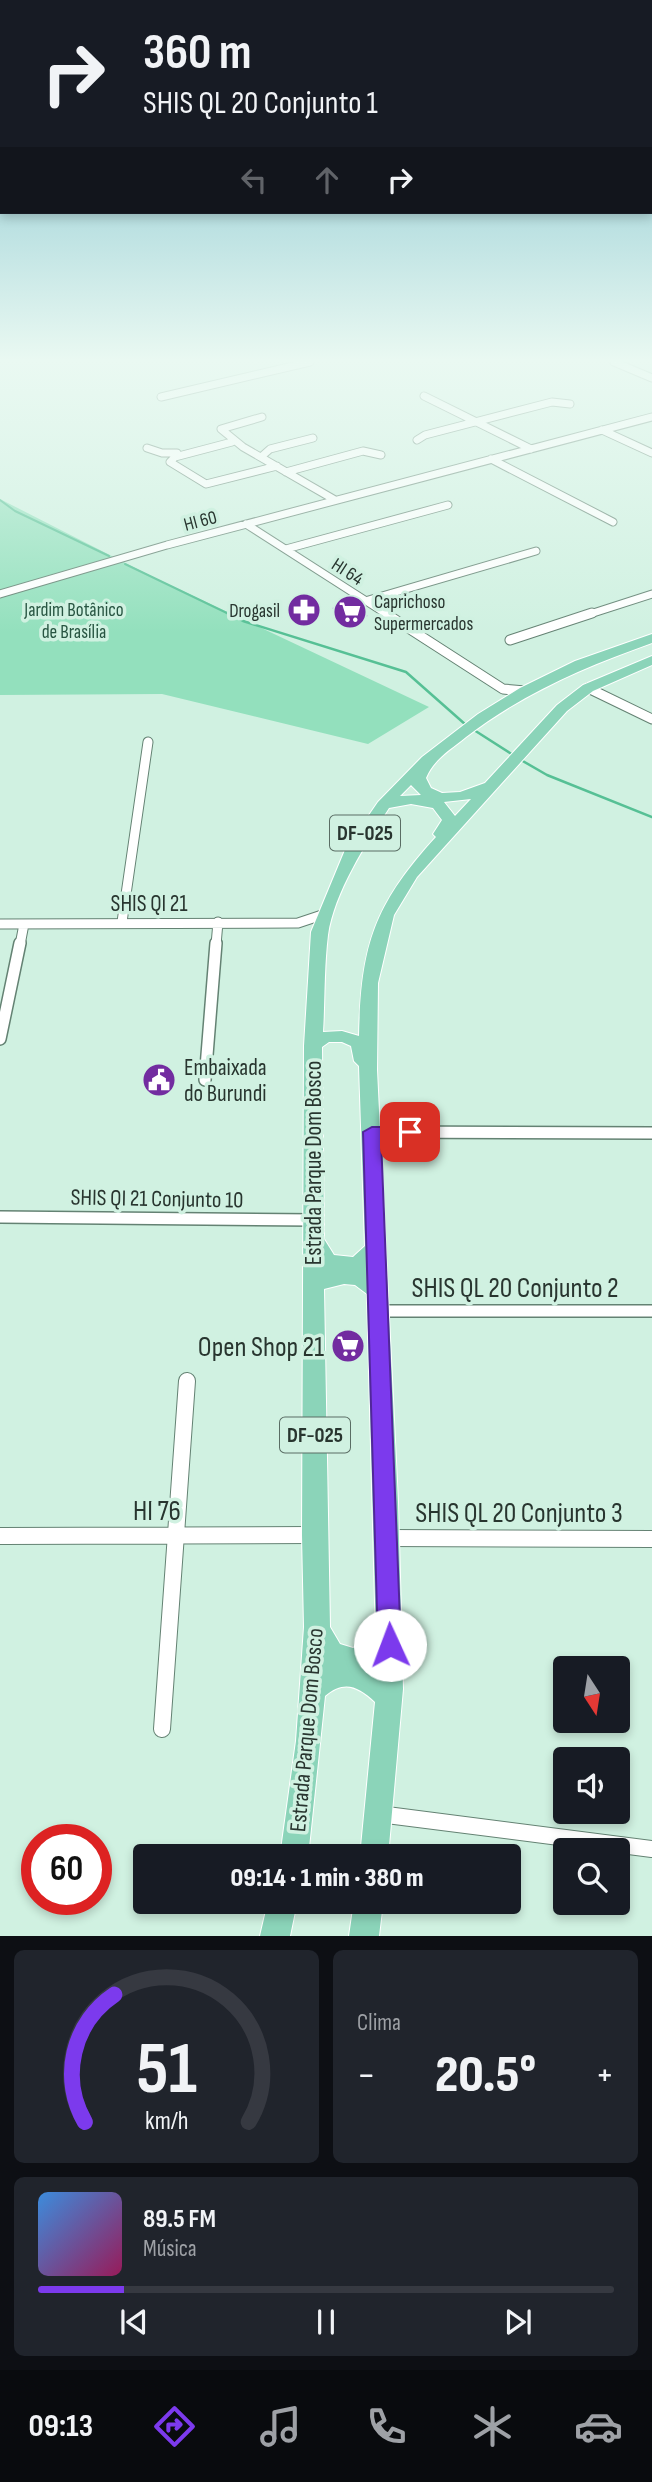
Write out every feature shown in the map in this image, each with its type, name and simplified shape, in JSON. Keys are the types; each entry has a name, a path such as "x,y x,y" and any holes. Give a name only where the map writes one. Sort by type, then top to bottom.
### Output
{"main road":[{"name":"Estrada Parque Dom Bosco","path":"296,1844 314,1690 317,1627 314,1535 313,1046 323,923 353,850 383,805 426,760 483,717 506,695 525,691 615,650 650,639"},
{"path":"650,639 641,648 652,655"},
{"path":"615,650 630,652 639,658 621,673"},
{"name":"DF-025","path":"376,1844 389,1698 390,1645 368,1070 369,983 386,915 410,876 441,838 562,708 588,688 652,660"},
{"path":"426,760 418,778 419,785 431,794 454,797 469,795 491,785"},
{"path":"383,805 418,799 439,804 450,820 441,833 441,838"},
{"path":"314,1012 323,1024 338,1028 359,1025 368,1014"},
{"path":"313,1046 316,1041 324,1038 352,1038 360,1044 368,1070"},
{"path":"314,1224 316,1246 322,1259 331,1264 359,1264 374,1250"},
{"path":"313,1286 327,1279 352,1277 364,1280 378,1301"},
{"path":"317,1627 332,1653 341,1657 373,1656 390,1645"},
{"path":"314,1690 325,1678 333,1675 358,1675 372,1680 389,1698"},
{"path":"275,1936 280,1914"},
{"path":"364,1936 367,1914"}],"street":[{"path":"195,452 175,457 170,461 206,484 277,466"},
{"path":"253,452 335,500"},
{"path":"261,457 266,452"},
{"path":"286,471 313,464 322,467 342,459 362,457 356,453 359,452"},
{"path":"373,452 382,454"},
{"name":"HI 60","path":"0,594 58,575 518,452"},
{"path":"491,459 613,522"},
{"path":"286,549 448,505"},
{"name":"HI 64","path":"246,524 506,695"},
{"path":"365,601 536,551"},
{"path":"510,640 652,594"},
{"path":"588,688 652,719"},
{"path":"122,922 148,742"},
{"path":"205,1080 218,922"},
{"name":"SHIS QI 21","path":"298,923 323,923"},
{"name":"SHIS QI 21","path":"0,924 323,923"},
{"path":"0,1039 24,924"},
{"path":"372,1132 652,1133"},
{"name":"SHIS QI 21 Conjunto 10","path":"0,1217 314,1224"},
{"name":"SHIS QL 20 Conjunto 2","path":"378,1301 652,1311"},
{"path":"162,1729 187,1381"},
{"name":"HI 76","path":"0,1536 314,1535"},
{"name":"SHIS QL 20 Conjunto 3","path":"386,1538 652,1539"},
{"path":"379,1814 652,1849"}],"green space":[{"name":"Jardim Botânico de Brasília","path":"0,499 151,576 429,707 368,744 162,694 0,695"}],"building":[{"name":"Caprichoso Supermercados","path":"349,603 368,616 351,621 332,608"}],"waterway":[{"path":"0,500 15,511 109,556"},
{"path":"125,564 231,615"},
{"path":"227,613 231,615"},
{"path":"231,615 406,672 466,725"},
{"path":"474,730 513,755"},
{"path":"521,760 547,775 652,817"}],"place":[{"name":"Drogasil","path":"304,610"},
{"name":"Caprichoso Supermercados","path":"350,612"},
{"name":"Embaixada do Burundi","path":"159,1080"},
{"name":"Open Shop 21","path":"348,1346"}],"route":[{"path":"390,1645 374,1250 372,1132 410,1132"}]}
